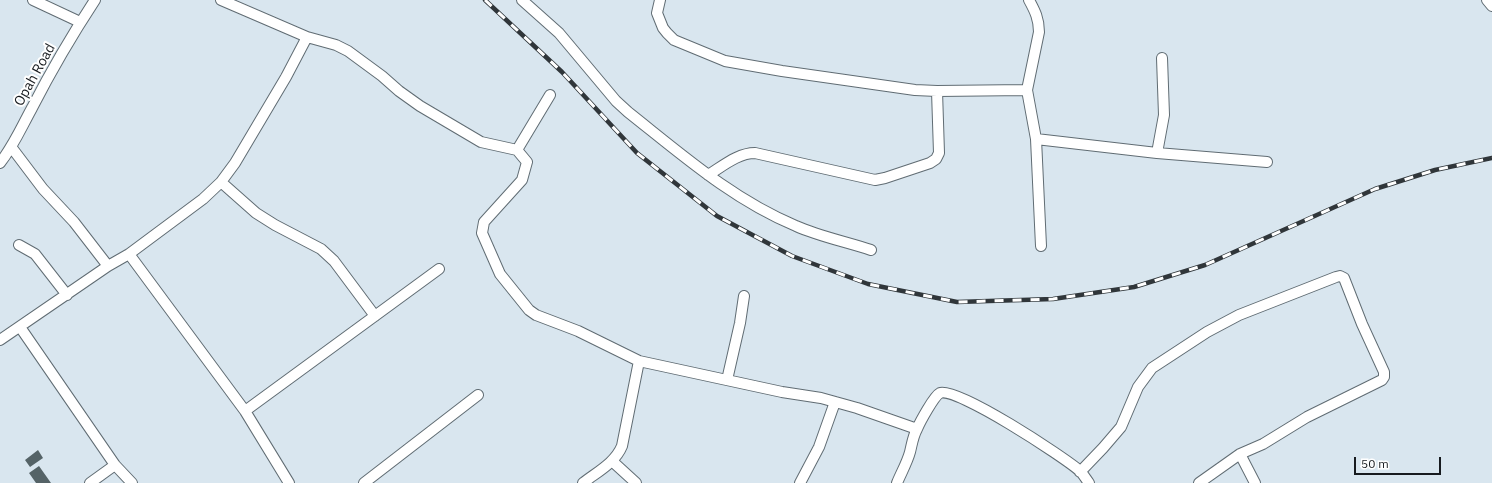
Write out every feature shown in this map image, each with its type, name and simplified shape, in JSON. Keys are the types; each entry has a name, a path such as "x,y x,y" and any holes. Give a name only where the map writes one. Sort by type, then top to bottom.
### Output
{"street":[{"path":"33,0 80,22"},
{"name":"Opah Road","path":"0,164 12,148 31,109 80,22 95,0"},
{"path":"221,0 307,38 336,45 348,51 420,106 481,142 517,150 527,162 522,180 484,222 482,233 500,274 529,310 536,315 578,331 639,361 835,402 917,429"},
{"path":"522,0 559,33 616,101 730,191 796,226 871,250"},
{"path":"660,0 657,13 667,34 674,40 725,61 872,85 937,92 1028,90"},
{"path":"1029,0 1036,12 1039,22 1039,32 1028,90 1036,139 1041,246"},
{"path":"1487,0 1492,6"},
{"path":"0,340 108,266 129,254 203,199 222,182 239,157 307,38"},
{"path":"1157,153 1164,115 1162,58"},
{"path":"708,175 741,155 748,153 756,153 875,180 930,163 936,159 939,153 937,92"},
{"path":"517,150 550,95"},
{"path":"1036,139 1157,153 1267,162"},
{"path":"12,148 43,189 74,222 108,266"},
{"path":"222,182 256,213 275,225 321,249 334,261 375,316"},
{"path":"19,245 35,254 67,295"},
{"path":"129,254 245,411 289,483"},
{"path":"245,411 439,269"},
{"path":"1080,472 1121,427 1138,387 1152,368 1207,332 1239,316 1336,277 1340,276 1344,278 1362,324 1384,372 1384,377 1382,380 1307,417 1263,444 1240,454 1199,483"},
{"path":"727,380 740,323 744,296"},
{"path":"20,327 115,465 132,483"},
{"path":"583,483 612,461 619,453 622,446 639,361"},
{"path":"897,483 917,429 935,398 940,393 947,392 976,404 1049,449 1080,472 1089,483"},
{"path":"364,483 478,395"},
{"path":"800,483 819,447 835,402"},
{"path":"1240,454 1255,483"},
{"path":"612,461 636,483"},
{"path":"90,483 115,465"}],"building":[{"path":"38,450 43,458 30,467 25,460"},
{"path":"39,466 51,483 36,483 29,473"}],"railway":[{"path":"485,0 562,72 637,153 717,216 792,256 868,284 957,302 1053,299 1134,287 1205,265 1375,189 1435,170 1492,158"}]}
